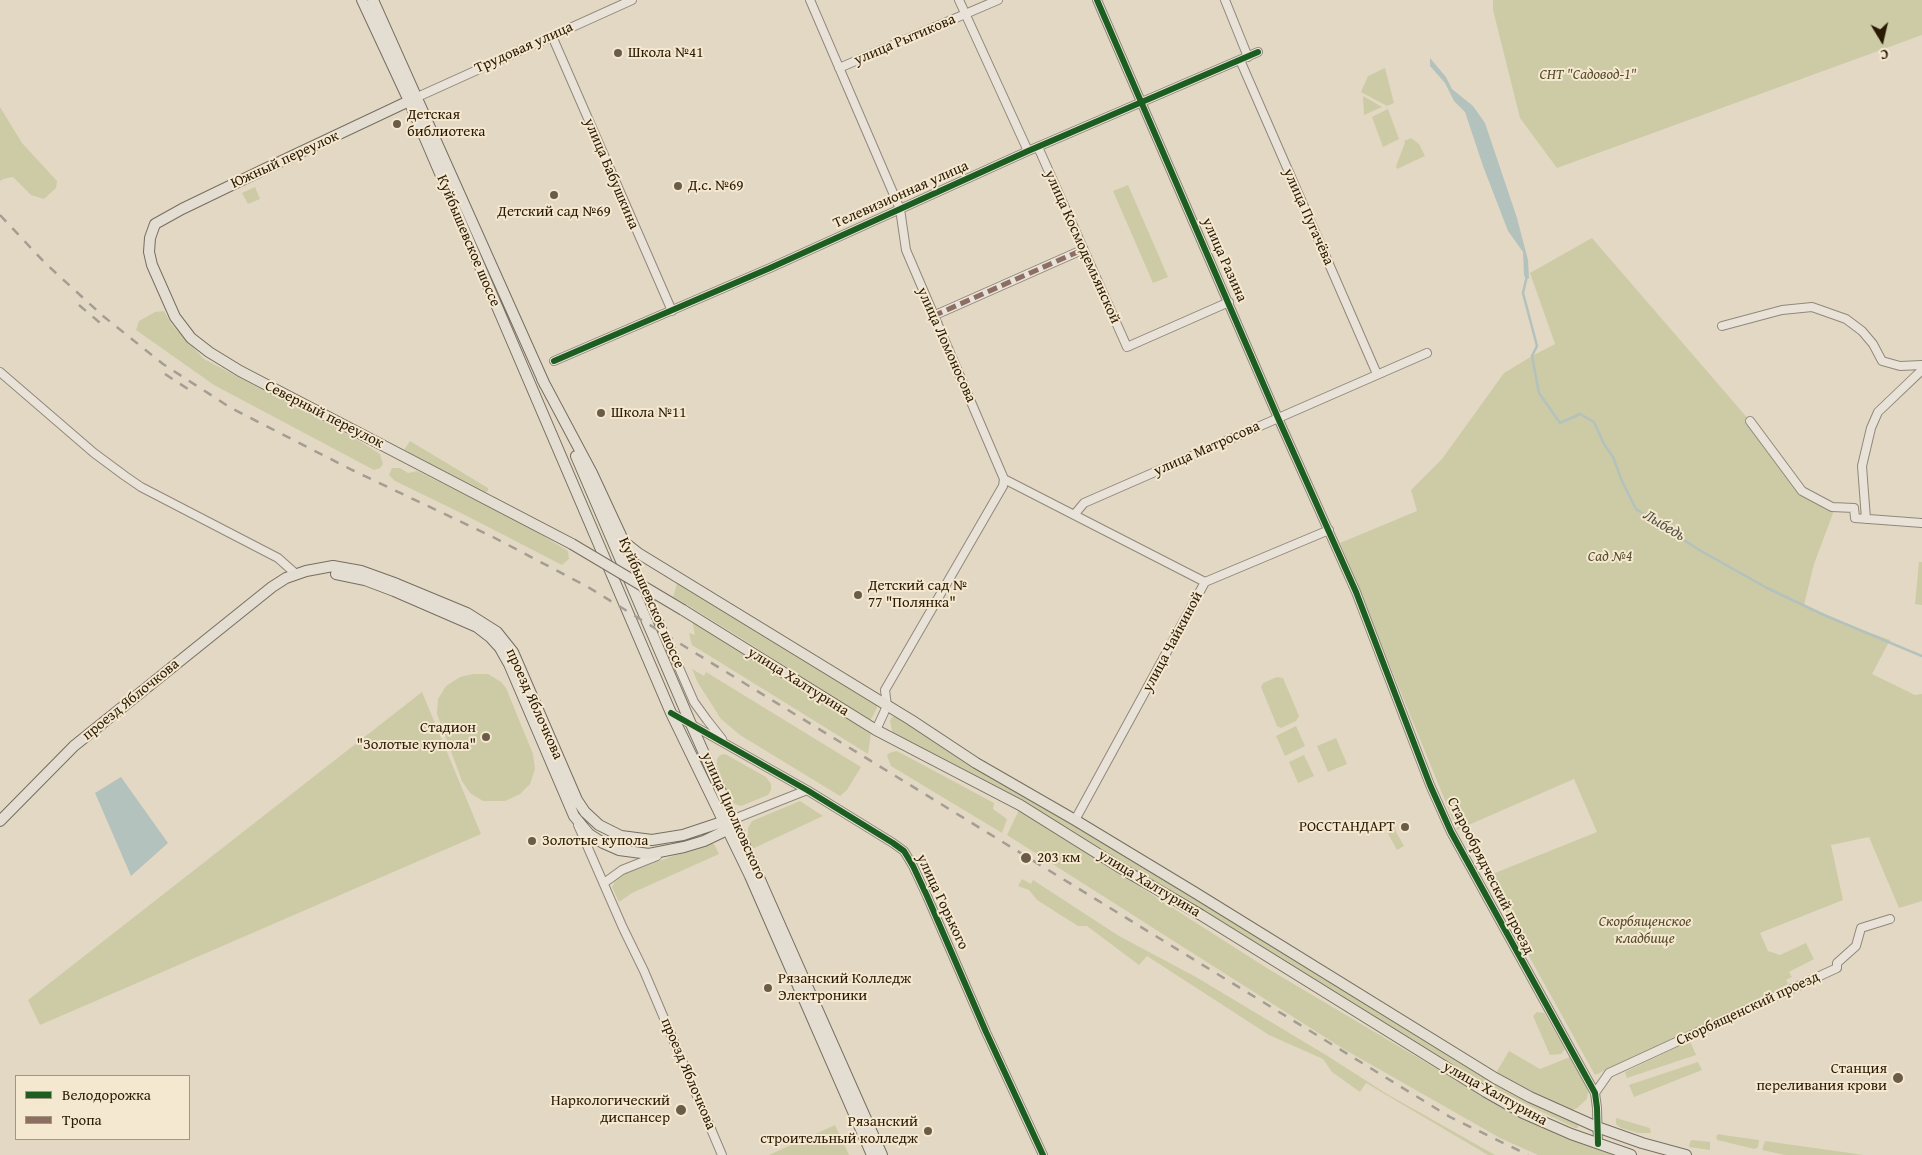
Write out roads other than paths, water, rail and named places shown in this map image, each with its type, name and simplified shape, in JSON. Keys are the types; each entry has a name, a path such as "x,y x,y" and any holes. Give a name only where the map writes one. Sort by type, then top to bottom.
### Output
{"main road":[{"name":"Куйбышевское шоссе","path":"362,0 413,100 542,379 585,477"},
{"name":"Куйбышевское шоссе","path":"373,0 573,482"},
{"name":"Южный переулок","path":"155,224 182,208 413,100"},
{"name":"Северный переулок","path":"155,224 150,238 149,252 152,265 175,317 191,338 209,352 262,382 572,544"},
{"name":"Куйбышевское шоссе","path":"542,379 592,473 624,542"},
{"name":"улица Циолковского","path":"585,477 691,724 882,1155"},
{"name":"улица Циолковского","path":"573,482 671,713 750,876 872,1155"},
{"name":"улица Халтурина","path":"624,542 638,553 976,763 1075,820 1495,1078 1530,1097 1597,1127 1642,1143 1686,1155"},
{"name":"улица Халтурина","path":"572,544 684,610 876,730 1020,805 1486,1092 1523,1113 1571,1134 1630,1155"},
{"name":"проезд Яблочкова","path":"0,821 74,746 272,587 296,574 316,568 333,566 361,571 467,613 497,632 513,652 577,800 585,812 599,825 609,831 636,839 667,838 725,825"},
{"name":"проезд Яблочкова","path":"296,574 344,574 364,580 477,627 490,637 510,664 574,816 589,834 603,843 619,850 642,853 668,852 704,841 725,825"},
{"path":"725,825 734,819"}],"street":[{"name":"Трудовая улица","path":"413,100 632,0"},
{"name":"улица Ломоносова","path":"810,0 900,210 906,250 1004,479"},
{"path":"959,0 1028,151"},
{"name":"улица Рытикова","path":"839,68 998,0"},
{"name":"улица Разина","path":"1097,0 1278,418 1329,530"},
{"path":"1225,0 1248,57"},
{"name":"улица Бабушкина","path":"552,36 672,311"},
{"name":"Телевизионная улица","path":"554,361 900,210 1028,151 1258,52"},
{"name":"улица Пугачёва","path":"1240,60 1377,374"},
{"name":"улица Космодемьянской","path":"1038,147 1082,250 1127,347 1229,302"},
{"path":"933,316 1082,250"},
{"path":"1722,326 1782,310 1812,307 1846,319 1862,331 1873,344 1882,361 1900,366 1922,365"},
{"name":"улица Матросова","path":"1074,515 1084,503 1427,353"},
{"path":"1866,519 1862,466 1871,428 1878,412 1922,370"},
{"path":"0,372 94,453 125,476 278,558 296,574"},
{"path":"1750,421 1802,492 1832,506 1854,508 1855,518 1922,523"},
{"path":"876,730 887,706 885,690 1002,486 1004,479 1205,582"},
{"name":"улица Чайкиной","path":"1075,820 1130,723 1205,582 1329,530"},
{"name":"Старообрядческий проезд","path":"1329,530 1356,592 1450,832 1594,1094 1597,1108 1598,1144"},
{"name":"Куйбышевское шоссе","path":"624,542 694,702 706,720 725,742"},
{"name":"улица Горького","path":"671,713 807,790 904,852 913,866 986,1032 1043,1155"},
{"path":"734,819 807,790"},
{"name":"проезд Яблочкова","path":"574,816 644,971 722,1155"},
{"name":"проезд Яблочкова","path":"604,883 622,870 668,852"},
{"name":"Скорбященский проезд","path":"1594,1094 1609,1073 1836,968 1837,963 1856,946 1861,928 1890,918"}],"waterway":[{"name":"Лыбедь","path":"1526,280 1523,293 1537,346 1532,356 1539,393 1560,423 1580,414 1594,422 1604,444 1613,457 1636,509 1701,551 1767,588 1824,615 1922,656"}],"railway":[{"path":"0,215 45,263 103,316 163,364 231,408 352,470 493,537 588,587 1450,1117 1528,1155"},
{"path":"79,305 106,328"},
{"path":"165,374 194,393"}],"place":[{"name":"Школа №41","path":"618,53"},
{"name":"Детская библиотека","path":"397,124"},
{"name":"Д.с. №69","path":"678,186"},
{"name":"Детский сад №69","path":"554,195"},
{"name":"Школа №11","path":"601,413"},
{"name":"Детский сад № 77 \"Полянка\"","path":"858,595"},
{"name":"Стадион \"Золотые купола\"","path":"486,737"},
{"name":"РОССТАНДАРТ","path":"1405,827"},
{"name":"Золотые купола","path":"532,841"},
{"name":"203 км","path":"1026,858"},
{"name":"Рязанский Колледж Электроники","path":"768,988"},
{"name":"Станция переливания крови","path":"1898,1078"},
{"name":"Наркологический диспансер","path":"681,1110"},
{"name":"Рязанский строительный колледж","path":"928,1131"}],"park label":[{"name":"СНТ \"Садовод-1\"","path":"1588,75"},
{"name":"Сад №4","path":"1610,557"},
{"name":"Скорбященское кладбище","path":"1645,930"}]}
